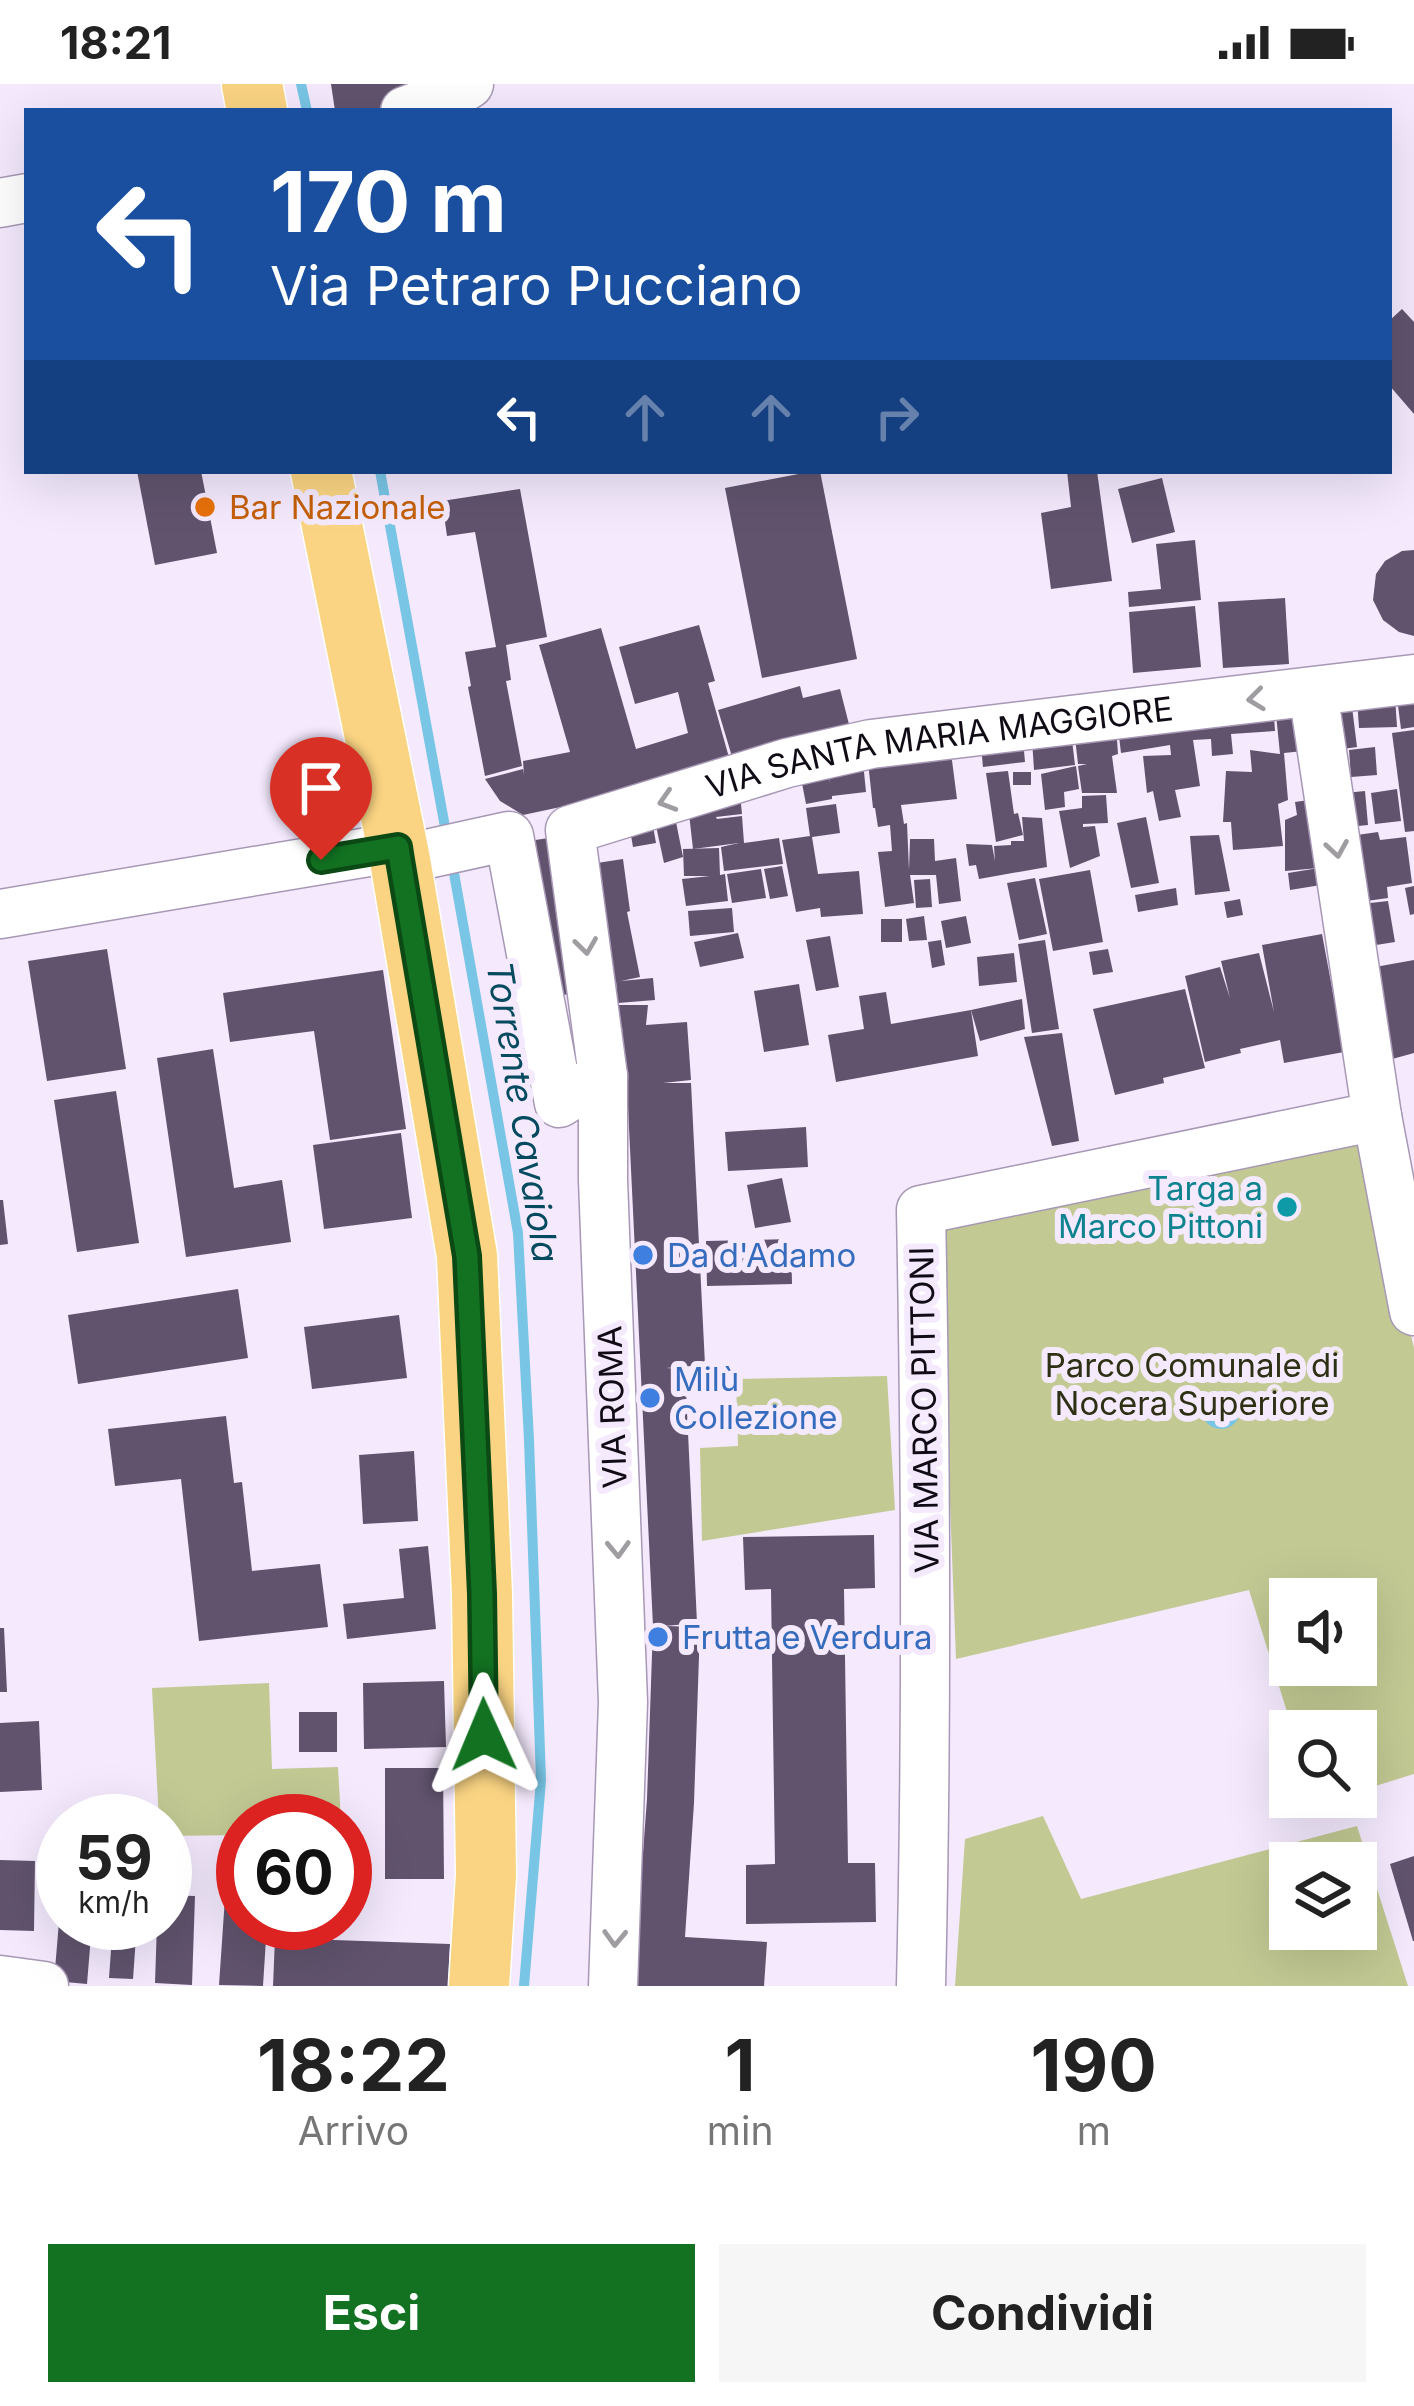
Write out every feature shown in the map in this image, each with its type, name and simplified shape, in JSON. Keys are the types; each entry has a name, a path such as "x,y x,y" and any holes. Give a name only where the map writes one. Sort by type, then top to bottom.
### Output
{"main road":[{"path":"323,474 406,854 467,1256 482,1594 486,1875 479,1986"}],"street":[{"path":"413,108 469,84"},
{"name":"VIA SANTA MARIA MAGGIORE","path":"570,830 787,763 871,744 1414,679"},
{"path":"1313,692 1377,1116 1414,1310"},
{"name":"VIA ROMA","path":"570,830 603,1076 623,1702 613,1986"},
{"path":"0,914 509,836 564,1132 603,1180"},
{"path":"559,1102 603,1076"},
{"name":"VIA MARCO PITTONI","path":"921,1986 926,1731 921,1210 1377,1116"},
{"path":"0,1981 44,1986"}],"green space":[{"name":"Parco Comunale di Nocera Superiore","path":"1364,1131 1414,1348 1414,1774 1377,1785 1377,1710 1286,1710 1279,1686 1377,1686 1377,1578 1269,1578 1269,1654 1249,1590 956,1659 939,1216"},
{"path":"887,1376 895,1510 702,1541 700,1448 738,1446 736,1379"},
{"path":"269,1683 272,1769 338,1767 340,1794 216,1794 216,1835 192,1836 192,1794 158,1794 152,1688"},
{"path":"1043,1816 1081,1899 1269,1849 1269,1950 1377,1950 1377,1889 1408,1986 955,1986 965,1839"},
{"path":"1357,1826 1362,1842 1297,1842"}],"water":[{"path":"1221,1391 1234,1397 1240,1410 1234,1423 1221,1429 1208,1423 1202,1410 1208,1397"}],"building":[{"path":"331,84 437,84 398,108 335,108"},
{"path":"1402,309 1414,322 1414,414 1392,388 1392,318"},
{"path":"138,474 202,474 217,553 155,565"},
{"path":"821,474 857,659 762,678 725,488"},
{"path":"1067,474 1097,474 1112,581 1051,589 1041,513 1071,507"},
{"path":"1162,478 1175,532 1132,543 1118,489"},
{"path":"520,489 547,637 506,645 511,680 506,681 522,766 485,776 465,652 496,647 475,532 447,536 442,501"},
{"path":"1195,540 1201,600 1129,607 1128,592 1161,589 1156,544"},
{"path":"1414,550 1414,636 1383,620 1373,600 1376,574 1385,561"},
{"path":"1285,598 1289,664 1223,668 1218,602"},
{"path":"1195,606 1201,667 1133,673 1129,612"},
{"path":"699,625 715,681 708,683 730,761 523,815 500,801 485,779 523,769 524,775 523,761 570,752 539,645 601,628 636,749 688,733 678,692 635,704 619,647"},
{"path":"800,686 803,698 840,689 853,740 733,760 718,710"},
{"path":"1350,691 1357,747 1343,749 1319,697"},
{"path":"1414,695 1414,727 1401,729 1397,698"},
{"path":"1395,697 1397,727 1359,728 1357,698"},
{"path":"1308,700 1313,750 1284,753 1288,800 1278,804 1283,846 1233,850 1231,822 1223,822 1226,771 1252,772 1250,750 1280,754 1275,704"},
{"path":"1273,702 1275,731 1231,734 1233,754 1212,756 1211,739 1193,740 1200,786 1175,790 1181,817 1159,821 1153,791 1147,793 1143,756 1171,755 1170,745 1121,753 1118,728 1229,710 1232,726 1230,705"},
{"path":"1116,726 1118,754 1112,756 1117,793 1082,793 1078,766 1087,764 1078,764 1074,729"},
{"path":"1414,730 1414,831 1405,832 1392,733"},
{"path":"1071,732 1075,765 1034,770 1032,739"},
{"path":"1023,740 1025,762 983,767 981,746"},
{"path":"950,745 957,799 901,805 907,823 909,870 910,839 934,839 935,861 956,858 961,901 939,904 936,875 910,875 914,903 885,907 878,852 892,851 890,825 878,827 867,753"},
{"path":"1375,747 1377,775 1351,777 1349,750"},
{"path":"863,762 866,792 806,804 800,773 827,768 830,783 828,766"},
{"path":"1076,766 1079,789 1064,792 1065,807 1045,810 1041,774"},
{"path":"1008,771 1014,814 1018,813 1023,835 996,842 986,773"},
{"path":"1013,772 1031,772 1031,785 1013,785"},
{"path":"739,785 742,814 717,819 742,816 744,843 779,838 783,864 724,871 721,847 739,843 693,849 687,796"},
{"path":"1397,789 1401,821 1375,824 1371,793"},
{"path":"1365,791 1368,825 1339,828 1335,794"},
{"path":"1106,795 1108,823 1083,824 1095,826 1100,856 1070,868 1059,811 1082,808 1082,796"},
{"path":"1323,798 1327,884 1290,890 1288,873 1319,868 1285,871 1285,820 1297,815 1295,802"},
{"path":"836,804 840,833 812,837 818,874 859,871 863,914 821,917 820,908 796,912 782,840 810,836 806,808"},
{"path":"673,807 683,857 664,863 653,812"},
{"path":"651,815 656,843 633,847 628,818"},
{"path":"1022,817 1042,818 1047,867 979,879 976,865 969,866 966,844 992,845 995,861 994,846 1024,841"},
{"path":"1146,817 1159,883 1131,888 1117,823"},
{"path":"1378,832 1380,840 1406,837 1412,883 1387,887 1388,898 1352,903 1343,837"},
{"path":"1219,835 1230,891 1195,895 1190,836"},
{"path":"562,836 586,991 546,998 522,842"},
{"path":"719,848 728,901 686,906 682,879 710,876 684,876 683,849"},
{"path":"623,859 640,977 621,981 653,978 655,1000 618,1003 616,981 604,984 584,865"},
{"path":"782,866 788,896 770,899 764,869"},
{"path":"761,869 766,898 732,903 727,874"},
{"path":"1090,870 1103,942 1053,951 1039,879"},
{"path":"1035,878 1047,934 1019,940 1007,883"},
{"path":"930,879 932,907 916,908 914,880"},
{"path":"1414,886 1414,914 1410,915 1405,888"},
{"path":"1176,888 1178,905 1138,912 1135,895"},
{"path":"1240,899 1243,915 1227,918 1224,902"},
{"path":"1388,901 1395,942 1357,948 1353,905"},
{"path":"732,908 734,932 690,936 688,911"},
{"path":"924,916 927,940 909,941 906,919"},
{"path":"966,916 971,943 946,948 941,921"},
{"path":"881,919 902,919 902,942 881,942"},
{"path":"738,933 744,958 700,967 694,942"},
{"path":"1322,934 1344,1052 1284,1063 1280,1040 1205,1062 1185,976 1220,967 1230,998 1221,961 1259,953 1274,1012 1262,945"},
{"path":"830,936 839,987 816,991 806,940"},
{"path":"941,940 945,965 932,968 928,942"},
{"path":"1045,940 1059,1029 1032,1033 1018,944"},
{"path":"107,949 126,1069 47,1081 28,961"},
{"path":"1108,949 1113,972 1093,975 1089,952"},
{"path":"1014,953 1017,982 979,986 977,957"},
{"path":"1414,960 1414,1053 1385,1061 1364,969"},
{"path":"383,970 406,1129 330,1140 314,1031 230,1042 223,993"},
{"path":"799,984 809,1045 764,1052 754,991"},
{"path":"1185,989 1205,1068 1115,1095 1093,1009"},
{"path":"886,992 891,1024 971,1010 978,1056 836,1082 828,1035 864,1029 859,996"},
{"path":"1022,999 1025,1029 980,1041 971,1010"},
{"path":"610,1005 648,1005 646,1025 687,1022 691,1080 663,1083 691,1083 705,1365 666,1368 685,1369 697,1623 665,1626 700,1627 685,1937 767,1942 764,1986 633,1986 647,1799 653,1626 627,1086 622,1027 611,1028"},
{"path":"1062,1033 1079,1141 1052,1146 1024,1037"},
{"path":"213,1049 234,1188 282,1180 291,1242 186,1257 157,1058"},
{"path":"116,1091 139,1243 77,1252 54,1100"},
{"path":"806,1127 808,1167 728,1171 725,1132"},
{"path":"401,1133 412,1218 324,1229 313,1145"},
{"path":"782,1178 791,1222 755,1228 747,1185"},
{"path":"0,1200 8,1244 0,1245"},
{"path":"791,1239 792,1284 707,1286 706,1241"},
{"path":"238,1289 248,1358 78,1384 68,1315"},
{"path":"399,1315 407,1378 312,1389 304,1327"},
{"path":"226,1416 234,1483 242,1482 252,1571 320,1564 328,1627 199,1641 181,1479 115,1486 108,1429"},
{"path":"414,1451 418,1521 363,1524 359,1455"},
{"path":"874,1535 875,1588 844,1589 848,1863 875,1863 876,1922 746,1924 746,1865 775,1864 771,1589 745,1590 743,1537"},
{"path":"428,1546 436,1629 347,1639 343,1604 404,1598 399,1549"},
{"path":"0,1628 4,1628 7,1692 0,1692"},
{"path":"444,1681 446,1747 364,1749 363,1683"},
{"path":"299,1712 337,1712 337,1752 299,1752"},
{"path":"39,1721 42,1790 0,1792 0,1723"},
{"path":"385,1768 443,1768 444,1879 385,1879"},
{"path":"1414,1856 1414,1941 1413,1941 1390,1864"},
{"path":"0,1860 35,1861 34,1931 0,1930"},
{"path":"195,1896 192,1985 155,1983 156,1950 192,1950"},
{"path":"372,1941 450,1944 448,1986 273,1986 274,1950 372,1950"},
{"path":"57,1950 90,1950 87,1984 54,1981"},
{"path":"111,1950 135,1950 133,1979 109,1978"},
{"path":"221,1950 265,1950 263,1986 219,1985"}],"waterway":[{"name":"Torrente Cavaiola","path":"301,84 306,108"},
{"name":"Torrente Cavaiola","path":"381,474 447,838"},
{"name":"Torrente Cavaiola","path":"452,862 518,1233 541,1780 524,1986"}],"place":[{"name":"Bar Nazionale","path":"205,507"},
{"name":"Targa a Marco Pittoni","path":"1287,1207"},
{"name":"Da d'Adamo","path":"643,1255"},
{"name":"Milù Collezione","path":"650,1398"},
{"name":"Frutta e Verdura","path":"658,1637"}],"route":[{"path":"321,860 398,847 467,1256 484,1735"}]}
